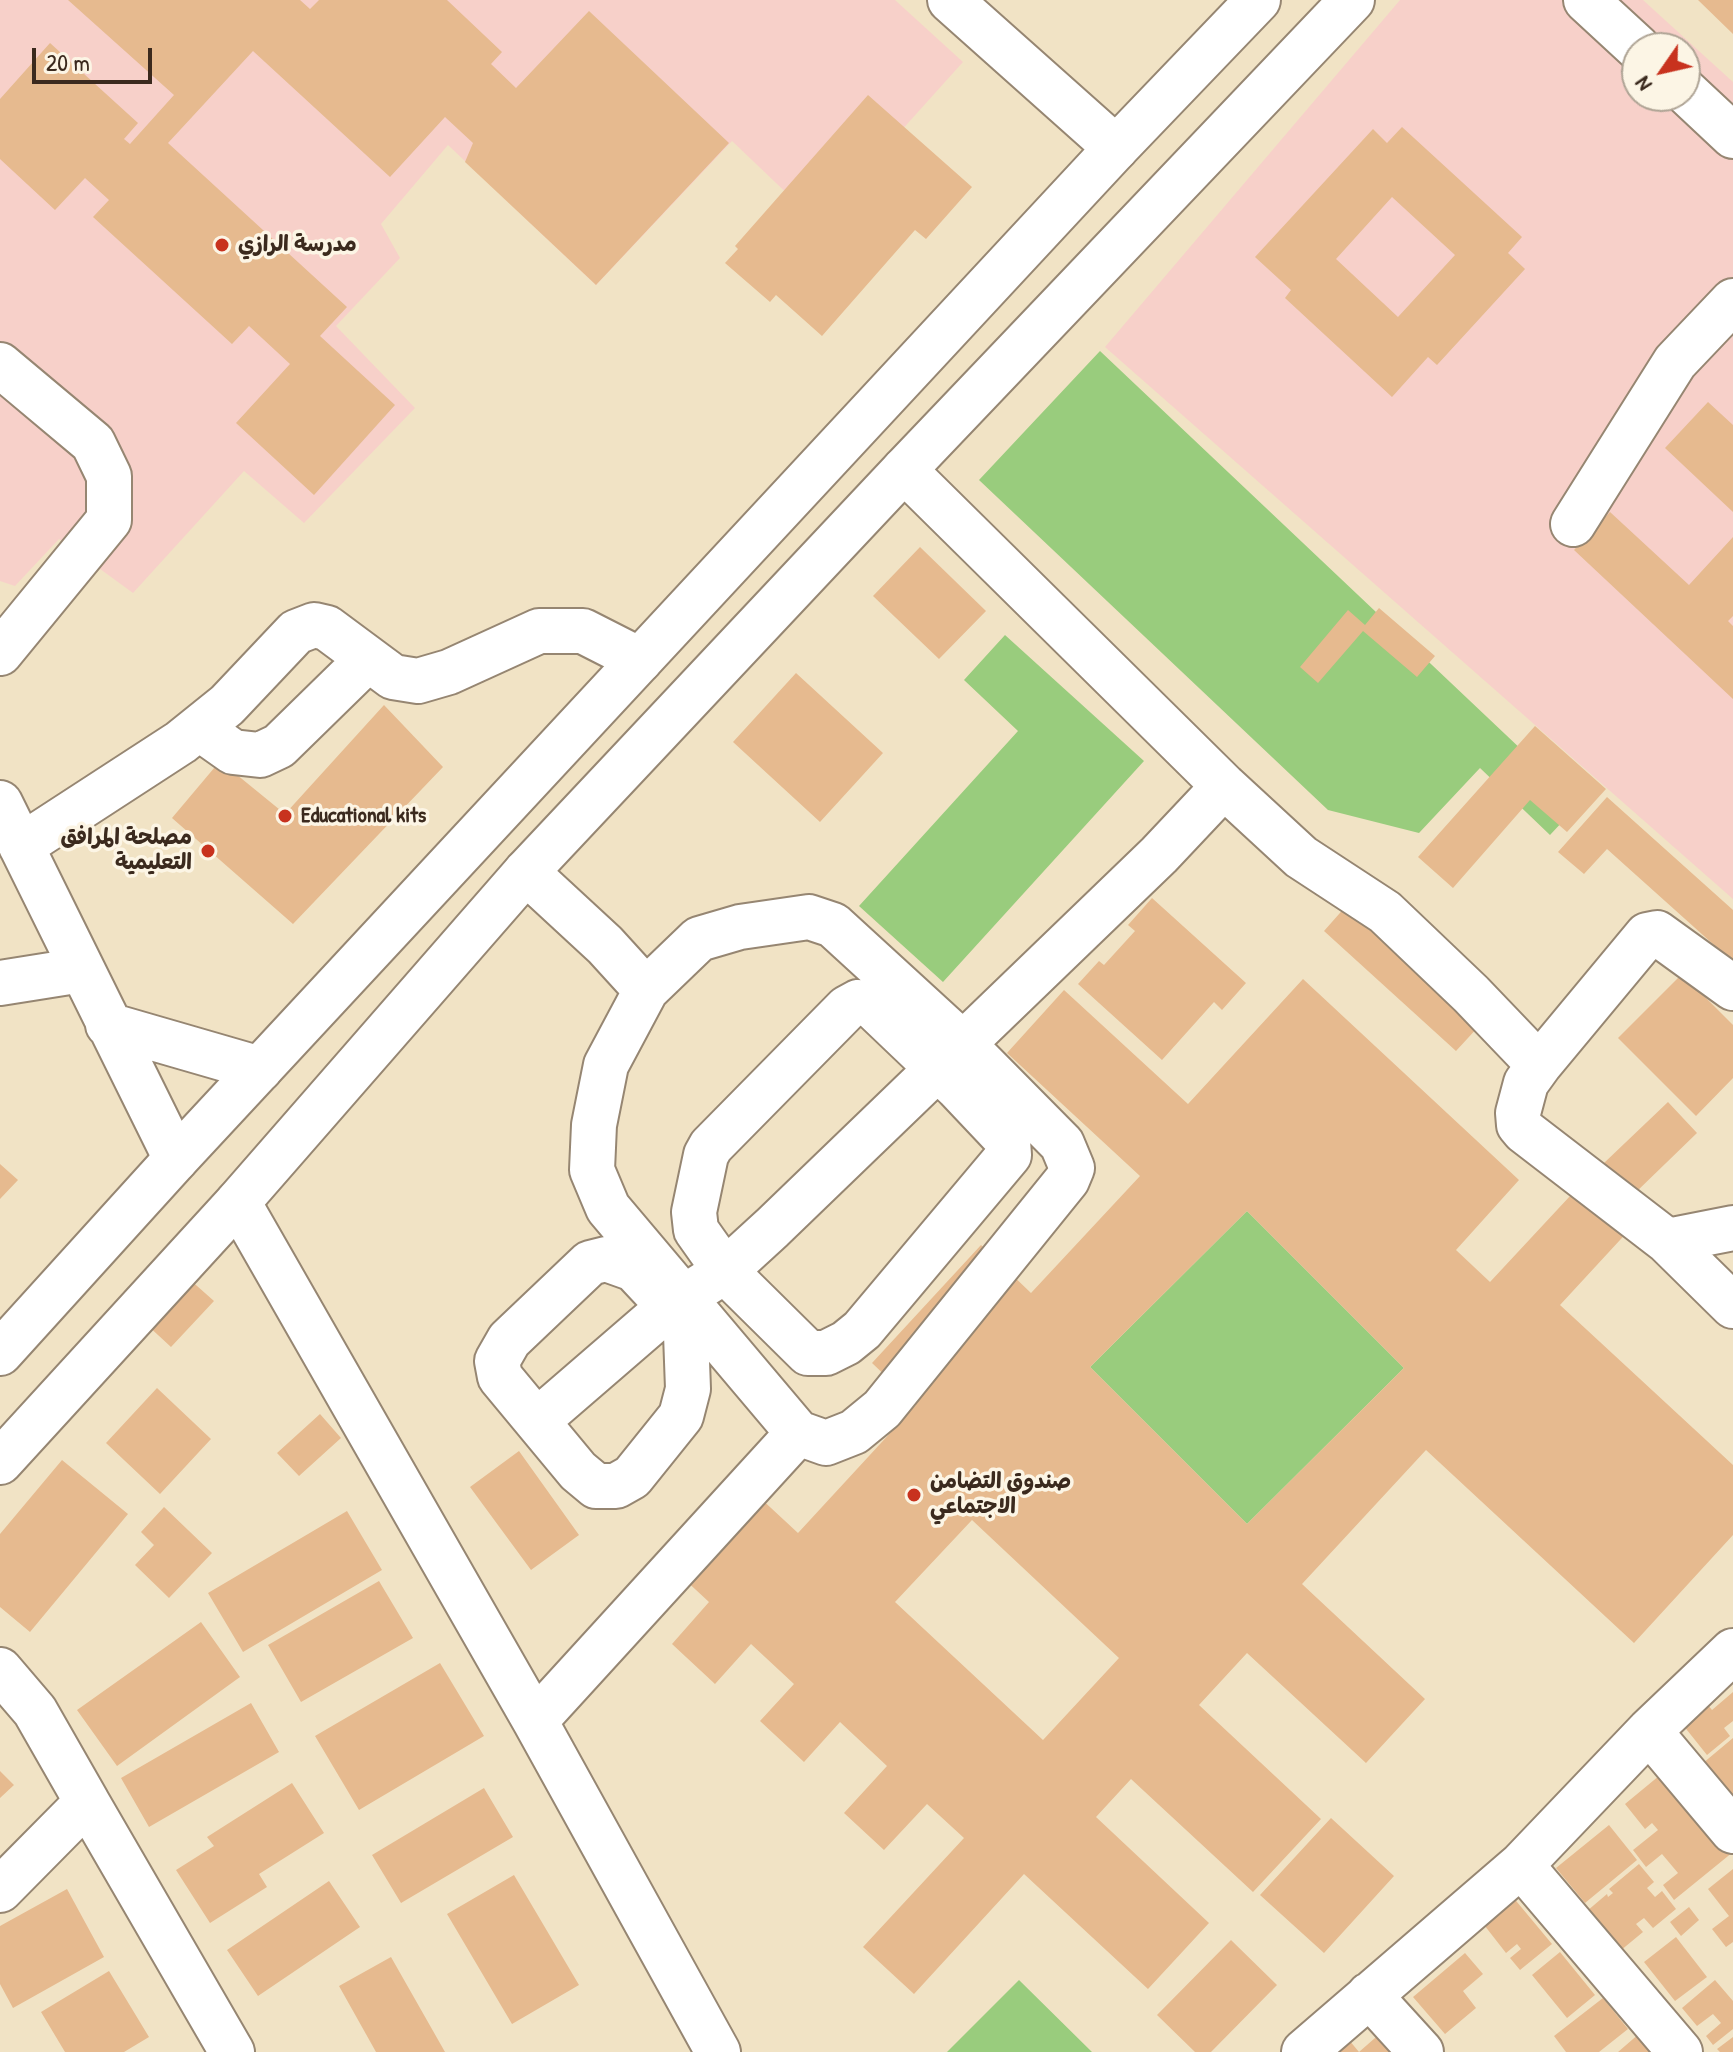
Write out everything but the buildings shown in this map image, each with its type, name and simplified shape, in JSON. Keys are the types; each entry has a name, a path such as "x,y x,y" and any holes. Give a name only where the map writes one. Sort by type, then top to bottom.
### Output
{"main road":[{"path":"950,0 1116,148"},
{"path":"0,1353 176,1159 1116,148 1258,0"},
{"path":"0,1462 238,1202 526,872 1352,0"},
{"path":"1586,0 1621,32"},
{"path":"1701,106 1733,136"},
{"path":"1573,524 1675,362 1733,301"},
{"path":"0,365 93,443 109,476 109,520 0,653"},
{"path":"904,470 1224,786 1301,857 1385,912 1539,1065"},
{"path":"21,846 110,786 149,765 199,728 227,705 296,632 314,625 327,628 393,677 418,681 449,672 539,631 583,631 640,660"},
{"path":"199,728 233,752 260,755 279,746 368,659"},
{"path":"537,1421 676,1302 725,1271 1159,855 1224,786"},
{"path":"0,803 176,1159"},
{"path":"526,872 605,945 646,990"},
{"path":"950,1056 833,925 809,917 740,927 699,939 646,990 606,1065 594,1125 592,1170 608,1208 676,1302 798,1433 826,1443 854,1432 882,1409 1067,1180 1072,1168 1062,1144 950,1056 870,1004 858,1002 847,1008 711,1146 706,1155 694,1212 696,1230 725,1271 808,1353 826,1353 862,1330 1009,1155 1008,1141 950,1056"},
{"path":"1733,988 1657,933 1647,935 1539,1065 1526,1083 1518,1113 1519,1125 1667,1241 1733,1306"},
{"path":"0,983 82,970"},
{"path":"108,1025 260,1069"},
{"path":"238,1202 535,1721 718,2052"},
{"path":"1667,1241 1733,1228"},
{"path":"606,1259 634,1269 676,1302 686,1334 688,1389 681,1416 632,1477 616,1486 596,1486 578,1471 500,1377 497,1361 509,1340 590,1263 606,1259"},
{"path":"535,1721 798,1433"},
{"path":"1304,2052 1521,1865 1649,1731 1733,1651"},
{"path":"0,1670 35,1711 232,2052"},
{"path":"1649,1731 1733,1831"},
{"path":"0,1890 87,1802"},
{"path":"1521,1865 1680,2052"},
{"path":"1369,1995 1421,2052"}],"shaded area":[{"path":"0,0 895,0 963,62 818,223 732,141 596,285 448,145 381,224 400,258 336,326 415,408 304,523 244,471 133,593 59,539 15,586 0,581"},
{"path":"1400,0 1643,0 1678,32 1621,32 1621,112 1701,112 1701,53 1733,82 1733,899 1105,347"}],"green space":[{"path":"1100,351 1579,804 1550,835 1480,768 1419,833 1328,810 979,480"},
{"path":"1005,635 1144,761 943,982 859,906 1018,731 964,680"},
{"path":"1247,1211 1404,1368 1247,1524 1090,1367"},
{"path":"1019,1980 1092,2052 947,2052"}],"place":[{"name":"مدرسة الرازي","path":"222,245"},
{"name":"Educational kits","path":"285,816"},
{"name":"مصلحة المرافق التعليمية","path":"208,851"},
{"name":"صندوق التضامن الاجتماعي","path":"914,1495"}]}
